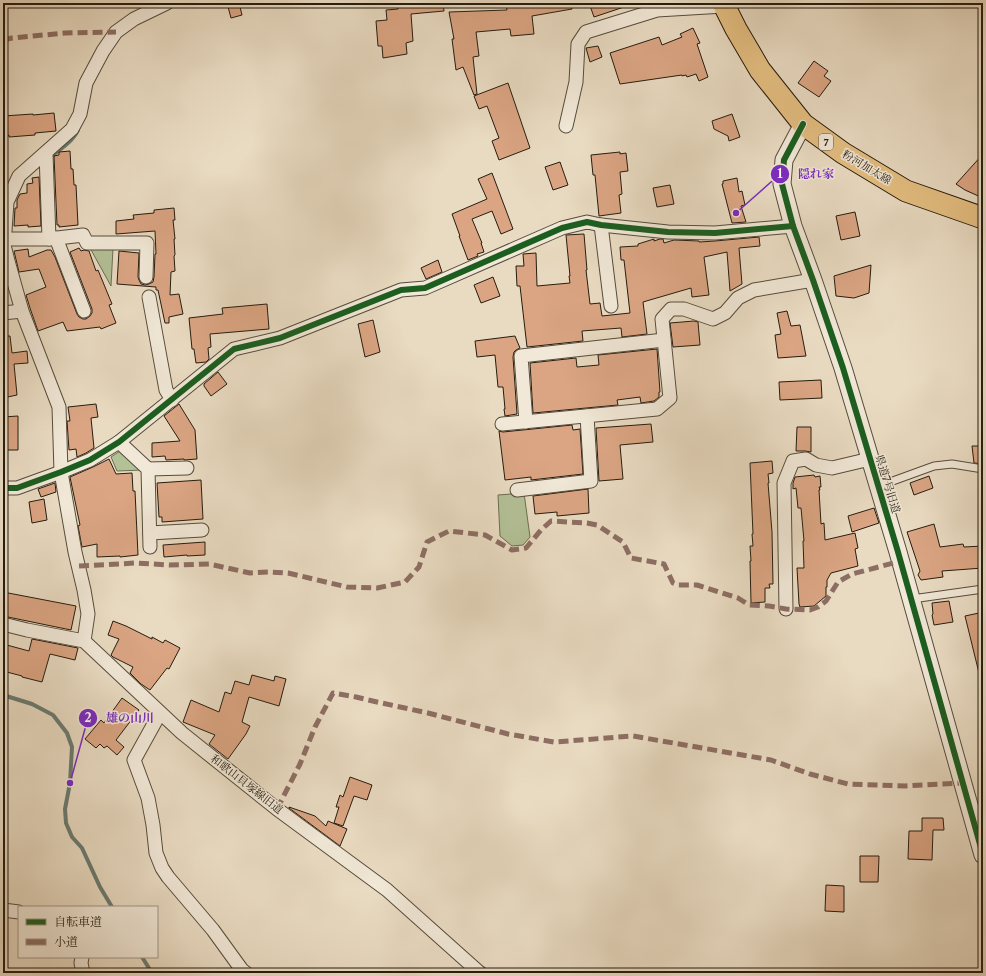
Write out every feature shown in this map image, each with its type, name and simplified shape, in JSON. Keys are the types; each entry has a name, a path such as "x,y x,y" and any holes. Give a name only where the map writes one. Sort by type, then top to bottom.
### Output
{"main road":[{"name":"粉河加太線","path":"723,4 760,70 803,124 843,153 906,190 983,218"}],"street":[{"path":"3,624 27,630 84,640 88,614 61,472 59,407 22,311 8,261 4,243 7,202 19,176 72,129 80,114 86,83 103,51 116,32 134,19 167,3"},
{"path":"566,126 576,82 578,44 586,32 657,10 723,4"},
{"name":"県道7号旧道","path":"803,124 784,160 782,184 793,226 843,368 911,599 983,855"},
{"path":"46,152 52,238 84,311"},
{"path":"3,488 17,488 90,460 119,442 234,349 280,338 401,290 425,288 562,228 587,222 601,225 668,232 715,233 793,226"},
{"path":"601,225 611,306"},
{"path":"4,243 83,235 87,243 147,243 146,277"},
{"path":"502,424 657,409 670,398 662,319 670,309 684,309 713,319 725,313 738,298 754,290 813,280"},
{"path":"149,297 166,390 172,400"},
{"path":"3,313 22,311"},
{"path":"526,422 521,356 664,340"},
{"path":"517,490 591,481 586,416"},
{"path":"119,442 148,469 187,468"},
{"path":"786,609 784,484 793,461 806,459 816,465 832,468 870,459"},
{"path":"148,469 150,547"},
{"path":"150,533 202,530"},
{"name":"和歌山貝塚線旧道","path":"84,640 182,733 277,809 387,890 480,973"},
{"path":"160,713 134,760 148,798 156,853 168,878 213,930 242,970 246,973"},
{"path":"3,910 18,912"},
{"path":"82,958 81,964 83,973"}],"lane":[{"path":"878,486 934,466 952,464 983,469"},
{"path":"911,599 983,589"}],"green space":[{"path":"90,248 113,248 111,286"},
{"path":"120,451 143,470 117,471 111,457"},
{"path":"524,493 530,537 523,545 512,546 500,536 498,495"}],"building":[{"path":"227,3 239,3 242,15 231,18"},
{"path":"398,3 443,3 444,11 411,14 413,41 406,43 407,54 383,58 382,46 378,46 376,21 387,20 386,10 398,9"},
{"path":"508,3 572,3 572,9 532,16 534,34 511,36 510,29 476,32 479,56 473,57 477,94 474,95 463,67 456,70 452,39 454,39 449,12 507,10 506,5 509,5"},
{"path":"589,3 630,3 630,5 594,17"},
{"path":"693,28 700,43 697,44 708,77 699,81 696,74 687,77 686,75 682,75 620,84 610,53 659,37 662,45 682,37 680,34"},
{"path":"598,46 602,57 590,62 586,48"},
{"path":"814,61 828,71 824,76 831,81 819,97 798,83"},
{"path":"508,83 530,148 499,160 492,141 499,138 487,106 479,109 474,96"},
{"path":"54,113 56,131 35,133 35,135 3,136 3,116"},
{"path":"732,114 740,137 729,141 728,136 714,129 712,121"},
{"path":"70,151 71,169 73,169 74,185 76,185 78,225 59,227 59,225 57,225 54,156 59,155 59,152"},
{"path":"620,152 620,154 626,153 628,171 620,172 622,194 619,195 621,213 599,216 595,175 593,175 591,155"},
{"path":"983,154 983,198 956,184"},
{"path":"560,162 568,185 553,190 545,167"},
{"path":"492,173 513,229 501,234 492,211 472,219 484,252 477,254 478,256 468,260 452,214 487,199 478,179"},
{"path":"39,177 41,226 14,226 15,208 17,208 17,200 20,194 27,193 27,184 33,183 32,178"},
{"path":"737,178 739,192 742,191 745,205 741,206 746,222 732,223 722,184 723,181"},
{"path":"670,185 674,204 657,207 653,188"},
{"path":"174,208 175,271 171,272 170,295 179,294 183,314 169,317 169,323 165,323 158,290 156,290 156,287 117,284 119,251 139,253 139,280 141,284 145,285 153,282 156,254 155,231 116,234 116,221 134,219 133,215 154,213 154,210"},
{"path":"855,212 860,236 841,240 836,216"},
{"path":"584,234 590,304 600,303 602,316 630,313 624,260 621,260 620,247 638,246 638,244 654,239 654,241 663,239 664,243 674,240 699,242 759,237 760,246 739,248 742,284 730,291 727,252 704,257 709,295 692,297 691,288 643,302 647,334 622,337 621,328 582,331 583,341 527,347 520,286 517,286 516,266 524,266 523,254 536,253 537,286 570,283 566,235"},
{"path":"79,248 81,251 89,251 96,271 98,270 112,304 109,305 116,323 101,329 100,327 67,331 63,322 38,331 26,295 46,287 39,269 19,272 14,251 28,249 29,257 47,250 51,250 77,314 79,317 86,319 92,313 92,309 70,252"},
{"path":"438,260 442,272 426,279 421,268"},
{"path":"871,265 869,293 854,298 836,296 834,276"},
{"path":"493,277 500,296 481,303 474,285"},
{"path":"267,304 269,329 210,334 211,347 208,348 209,359 206,362 196,363 194,349 192,349 189,318 223,314 222,308"},
{"path":"787,311 791,326 800,325 806,356 778,358 775,335 781,334 777,313"},
{"path":"373,320 380,352 365,357 358,324"},
{"path":"698,322 700,345 673,347 670,323"},
{"path":"3,336 10,336 12,353 27,351 28,363 14,364 17,395 3,398"},
{"path":"515,336 520,348 514,352 513,357 517,414 505,416 503,387 498,387 495,355 477,357 475,341"},
{"path":"657,349 660,392 659,397 654,401 641,403 640,397 617,400 618,405 533,413 530,363 576,358 577,367 599,365 598,355"},
{"path":"218,372 227,384 211,396 204,384"},
{"path":"821,380 822,398 780,400 779,382"},
{"path":"96,404 98,417 91,418 94,448 77,457 76,449 69,450 67,421 70,421 68,407"},
{"path":"179,404 195,430 197,459 166,460 165,456 152,457 152,443 180,441 164,416"},
{"path":"18,416 18,450 4,450 3,417"},
{"path":"651,424 653,442 620,445 623,479 599,481 596,428"},
{"path":"572,425 573,430 580,429 583,474 531,480 531,477 505,480 499,431 503,432"},
{"path":"797,427 811,427 811,452 796,451"},
{"path":"972,446 983,446 983,464 974,463"},
{"path":"109,459 116,474 132,473 133,491 135,491 138,555 97,557 97,544 82,547 78,526 80,525 70,477"},
{"path":"772,461 773,473 768,474 768,483 772,532 773,584 769,584 770,588 765,588 765,602 751,603 750,546 753,546 753,534 750,463"},
{"path":"814,475 815,477 820,476 821,487 819,487 819,490 821,524 824,523 825,540 855,533 858,548 855,549 858,566 831,573 827,580 826,596 814,606 800,607 797,568 804,568 804,541 801,508 798,508 796,488 793,489 793,483 795,477"},
{"path":"929,476 933,488 914,495 910,483"},
{"path":"201,480 203,519 162,522 162,517 159,517 157,483"},
{"path":"55,483 56,492 41,497 38,489"},
{"path":"588,489 589,513 557,516 557,512 535,514 533,496"},
{"path":"44,499 47,520 32,523 29,502"},
{"path":"874,508 879,523 852,532 848,516"},
{"path":"934,524 940,547 963,544 964,547 983,546 983,568 942,571 943,577 921,580 918,575 920,571 907,532"},
{"path":"205,542 205,555 164,557 163,545"},
{"path":"3,592 76,606 71,630 3,616"},
{"path":"949,601 953,622 934,625 932,603"},
{"path":"979,613 983,633 983,673 979,673 965,616"},
{"path":"113,621 152,639 152,637 163,643 165,640 180,648 169,669 167,668 150,690 141,684 130,673 133,667 111,655 119,639 108,635"},
{"path":"32,639 78,648 75,660 50,654 42,682 3,671 3,644 29,651"},
{"path":"252,675 274,681 275,676 286,679 279,706 249,697 242,722 250,726 228,759 209,744 215,735 183,722 191,700 219,712 225,692 231,694 235,681 249,685"},
{"path":"122,698 139,710 116,740 124,747 117,755 107,746 104,748 100,744 96,748 85,739 101,720 104,723"},
{"path":"350,777 372,785 367,800 354,796 343,826 334,823 339,807 336,807 340,795 343,797"},
{"path":"289,808 315,816 326,826 328,821 347,829 340,846"},
{"path":"922,818 943,818 944,830 933,830 932,860 908,859 909,831 922,831"},
{"path":"860,856 879,856 878,882 860,882"},
{"path":"826,885 844,886 844,912 825,911"}],"waterway":[{"path":"169,7 177,3"},
{"path":"50,157 69,142 78,130"},
{"path":"3,695 32,704 53,715 67,733 72,747 70,783 65,809 66,823 72,837 82,848 100,887 111,906"},
{"path":"143,958 152,973"},
{"path":"483,968 489,973"}],"marked path":[{"path":"3,40 65,33 116,32"},
{"path":"79,566 136,563 169,565 209,564 250,573 288,573 347,587 377,588 405,582 419,567 427,542 449,531 485,535 512,550 526,548 541,530 551,521 587,523 597,525 623,542 631,558 664,564 673,583 678,585 697,585 738,598 749,605 810,610 818,607 826,601 838,582 852,574 901,561"},
{"path":"277,809 300,764 315,727 333,693 428,713 508,734 554,742 633,736 771,760 810,774 848,784 905,786 963,783"}],"cycle path":[{"path":"803,124 784,160 782,184 793,226 843,368 898,552 983,855"},
{"path":"3,488 17,488 90,460 119,442 234,349 280,338 401,290 425,288 562,228 587,222 601,225 668,232 715,233 793,226"}],"place":[{"name":"隠れ家","path":"736,213"},
{"name":"雄の山川","path":"70,783"}]}
